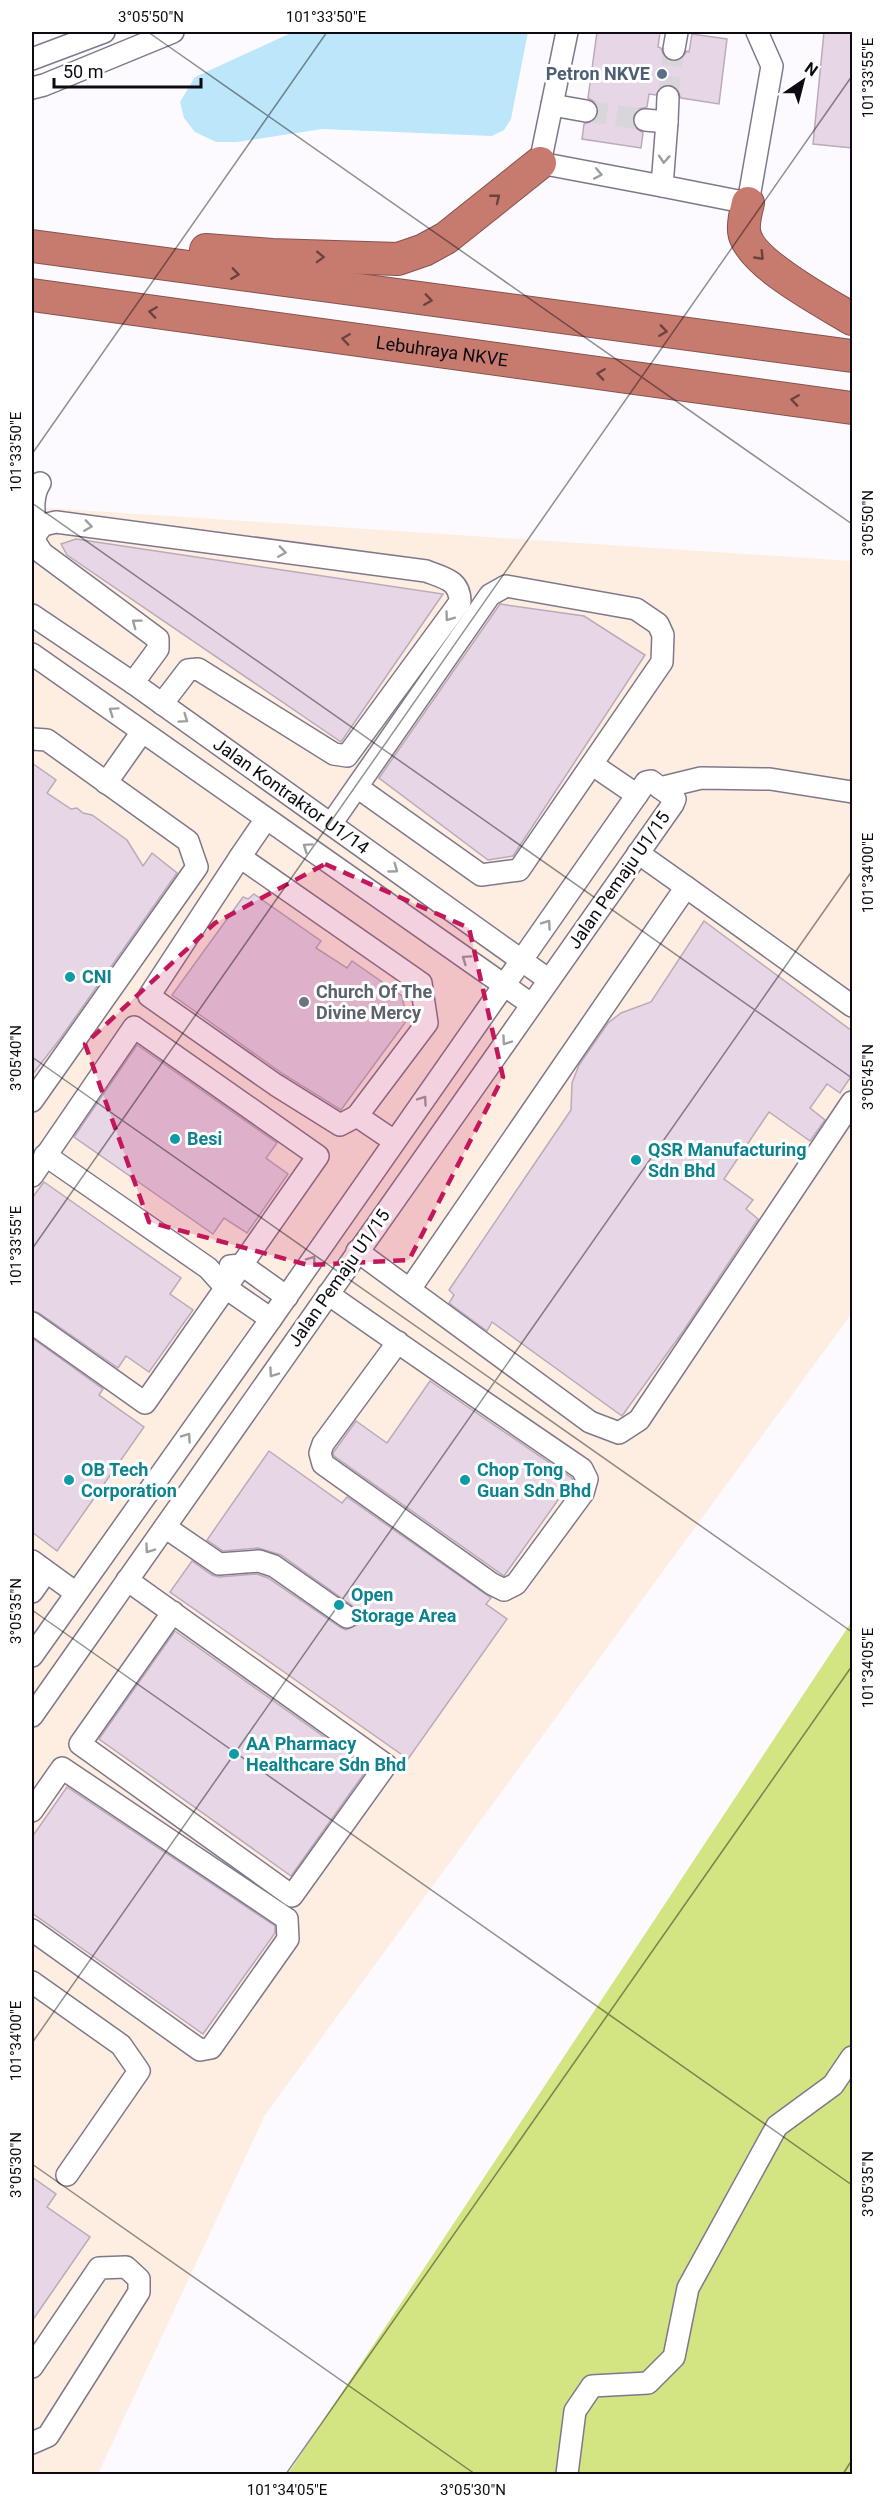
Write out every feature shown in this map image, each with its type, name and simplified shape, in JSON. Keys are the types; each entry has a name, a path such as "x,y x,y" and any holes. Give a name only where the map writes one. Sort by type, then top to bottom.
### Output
{"highway":[{"path":"32,234 272,255 398,259 424,250 446,238 540,163"},
{"path":"748,203 744,232 754,252 773,269 852,319"},
{"path":"32,246 852,357"},
{"name":"Lebuhraya NKVE","path":"32,295 852,408"}],"street":[{"path":"32,59 104,32"},
{"path":"32,88 173,32"},
{"path":"567,32 540,163 748,203 772,66 757,32"},
{"path":"663,186 668,97"},
{"path":"552,105 586,111"},
{"path":"645,120 666,122"},
{"path":"40,483 36,488 34,507 35,542 42,553 158,639 158,649 133,682"},
{"path":"36,534 43,525 56,522 426,571 452,582 460,592 460,602 347,756 334,754 198,669 188,670 162,704"},
{"path":"331,824 490,595 506,586 636,609 658,624 663,635 663,662 519,870 481,875 357,787"},
{"name":"Jalan Kontraktor U1/14","path":"32,615 133,682 549,980"},
{"name":"Jalan Kontraktor U1/14","path":"32,654 531,1004"},
{"path":"106,783 142,732"},
{"path":"32,739 47,740 188,841 197,867 32,1101"},
{"path":"593,765 637,795"},
{"path":"660,788 701,778 770,779 852,792"},
{"name":"Jalan Pemaju U1/15","path":"32,1656 287,1297 646,782 651,781 675,799 32,1716"},
{"path":"240,857 421,983 427,1023 357,1116 340,1125 276,1085 149,996 240,857 266,819"},
{"path":"638,853 852,1006"},
{"path":"410,1289 686,887"},
{"path":"32,1176 134,1027 318,1156 145,1402 32,1323"},
{"path":"357,1251 590,1422 619,1433 639,1420 852,1102"},
{"path":"357,1116 394,1141"},
{"path":"45,1155 208,1268 226,1288 271,1319"},
{"path":"208,1268 242,1265 287,1297"},
{"path":"328,1294 398,1342 582,1469 587,1479 583,1493 516,1584 504,1590 492,1584 323,1464 320,1453 323,1444 398,1342"},
{"path":"165,1527 219,1564 259,1561 274,1566 347,1617"},
{"path":"32,1592 39,1566 76,1593"},
{"path":"128,1580 173,1612 386,1765 292,1896 80,1744 173,1612"},
{"path":"32,1811 62,1768 287,1919 288,1939 211,2048 200,2050 32,1930"},
{"path":"32,1982 121,2045 139,2071 67,2175"},
{"path":"567,2475 575,2411 592,2386 648,2383 674,2357 688,2288 777,2126 833,2085 852,2057"},
{"path":"32,2367 99,2268 126,2267 139,2278 139,2292 48,2436 32,2443"}],"highlighted area":[{"path":"325,864 469,928 503,1077 409,1260 308,1265 149,1222 85,1044 215,923"}],"shaded area":[{"path":"32,507 852,561 852,1313 265,2115 98,2474 32,2474"}],"green space":[{"path":"852,1621 852,2474 288,2474"}],"water":[{"path":"293,32 528,32 511,119 504,130 492,136 322,129 237,142 216,142 195,132 184,118 180,102 195,77"}],"building":[{"path":"597,32 660,32 658,47 661,48 665,58 672,62 679,61 687,51 689,52 692,34 727,39 719,104 681,98 675,87 663,86 656,95 649,94 647,107 639,109 632,118 634,126 643,133 641,148 582,139 584,124 595,120 599,113 595,102 588,98"},
{"path":"824,32 852,32 852,148 813,144"},
{"path":"76,539 443,594 341,742 67,555 61,544"},
{"path":"500,604 584,616 645,655 513,856 488,860 379,778"},
{"name":"CNI","path":"32,763 56,780 47,793 71,809 77,808 83,813 92,815 127,840 143,866 152,853 177,873 32,1075"},
{"path":"254,894 321,941 316,948 347,968 352,961 402,996 407,1020 341,1110 283,1074 172,995 243,897 248,899"},
{"name":"QSR Manufacturing Sdn Bhd","path":"704,921 852,1031 852,1075 840,1093 827,1084 810,1108 825,1120 810,1141 769,1112 724,1179 753,1200 746,1209 758,1219 684,1330 622,1416 492,1322 487,1331 449,1303 454,1295 449,1290 571,1110 572,1083 579,1065 608,1023 621,1013 651,1002"},
{"name":"Besi","path":"137,1045 277,1143 266,1158 288,1174 247,1233 224,1218 213,1234 74,1137"},
{"path":"44,1182 181,1278 170,1294 193,1310 149,1372 126,1356 118,1368 39,1313 32,1311 32,1198"},
{"name":"OB Tech Corporation","path":"32,1338 103,1389 99,1395 144,1427 57,1551 32,1532"},
{"name":"Chop Tong Guan Sdn Bhd","path":"430,1381 573,1479 504,1576 334,1456 333,1453 356,1421 387,1443"},
{"name":"Open Storage Area","path":"269,1451 342,1503 347,1497 491,1598 486,1604 507,1619 408,1759 170,1592 192,1561 212,1575 219,1577 257,1574 268,1578 340,1627 346,1630 357,1625 360,1618 354,1607 281,1555 258,1548 223,1551 207,1540"},
{"name":"AA Pharmacy Healthcare Sdn Bhd","path":"175,1631 368,1768 291,1876 99,1739"},
{"path":"67,1787 275,1926 275,1933 203,2034 32,1913 32,1837"},
{"path":"32,2177 56,2194 47,2207 90,2237 32,2321"}],"tunnel":[{"path":"668,97 674,49"},
{"path":"586,111 645,120"}],"place":[{"name":"Petron NKVE","path":"662,74"},
{"name":"CNI","path":"70,977"},
{"name":"Church Of The Divine Mercy","path":"304,1002"},
{"name":"Besi","path":"175,1139"},
{"name":"QSR Manufacturing Sdn Bhd","path":"636,1160"},
{"name":"OB Tech Corporation","path":"69,1480"},
{"name":"Chop Tong Guan Sdn Bhd","path":"465,1480"},
{"name":"Open Storage Area","path":"339,1605"},
{"name":"AA Pharmacy Healthcare Sdn Bhd","path":"234,1754"}]}
